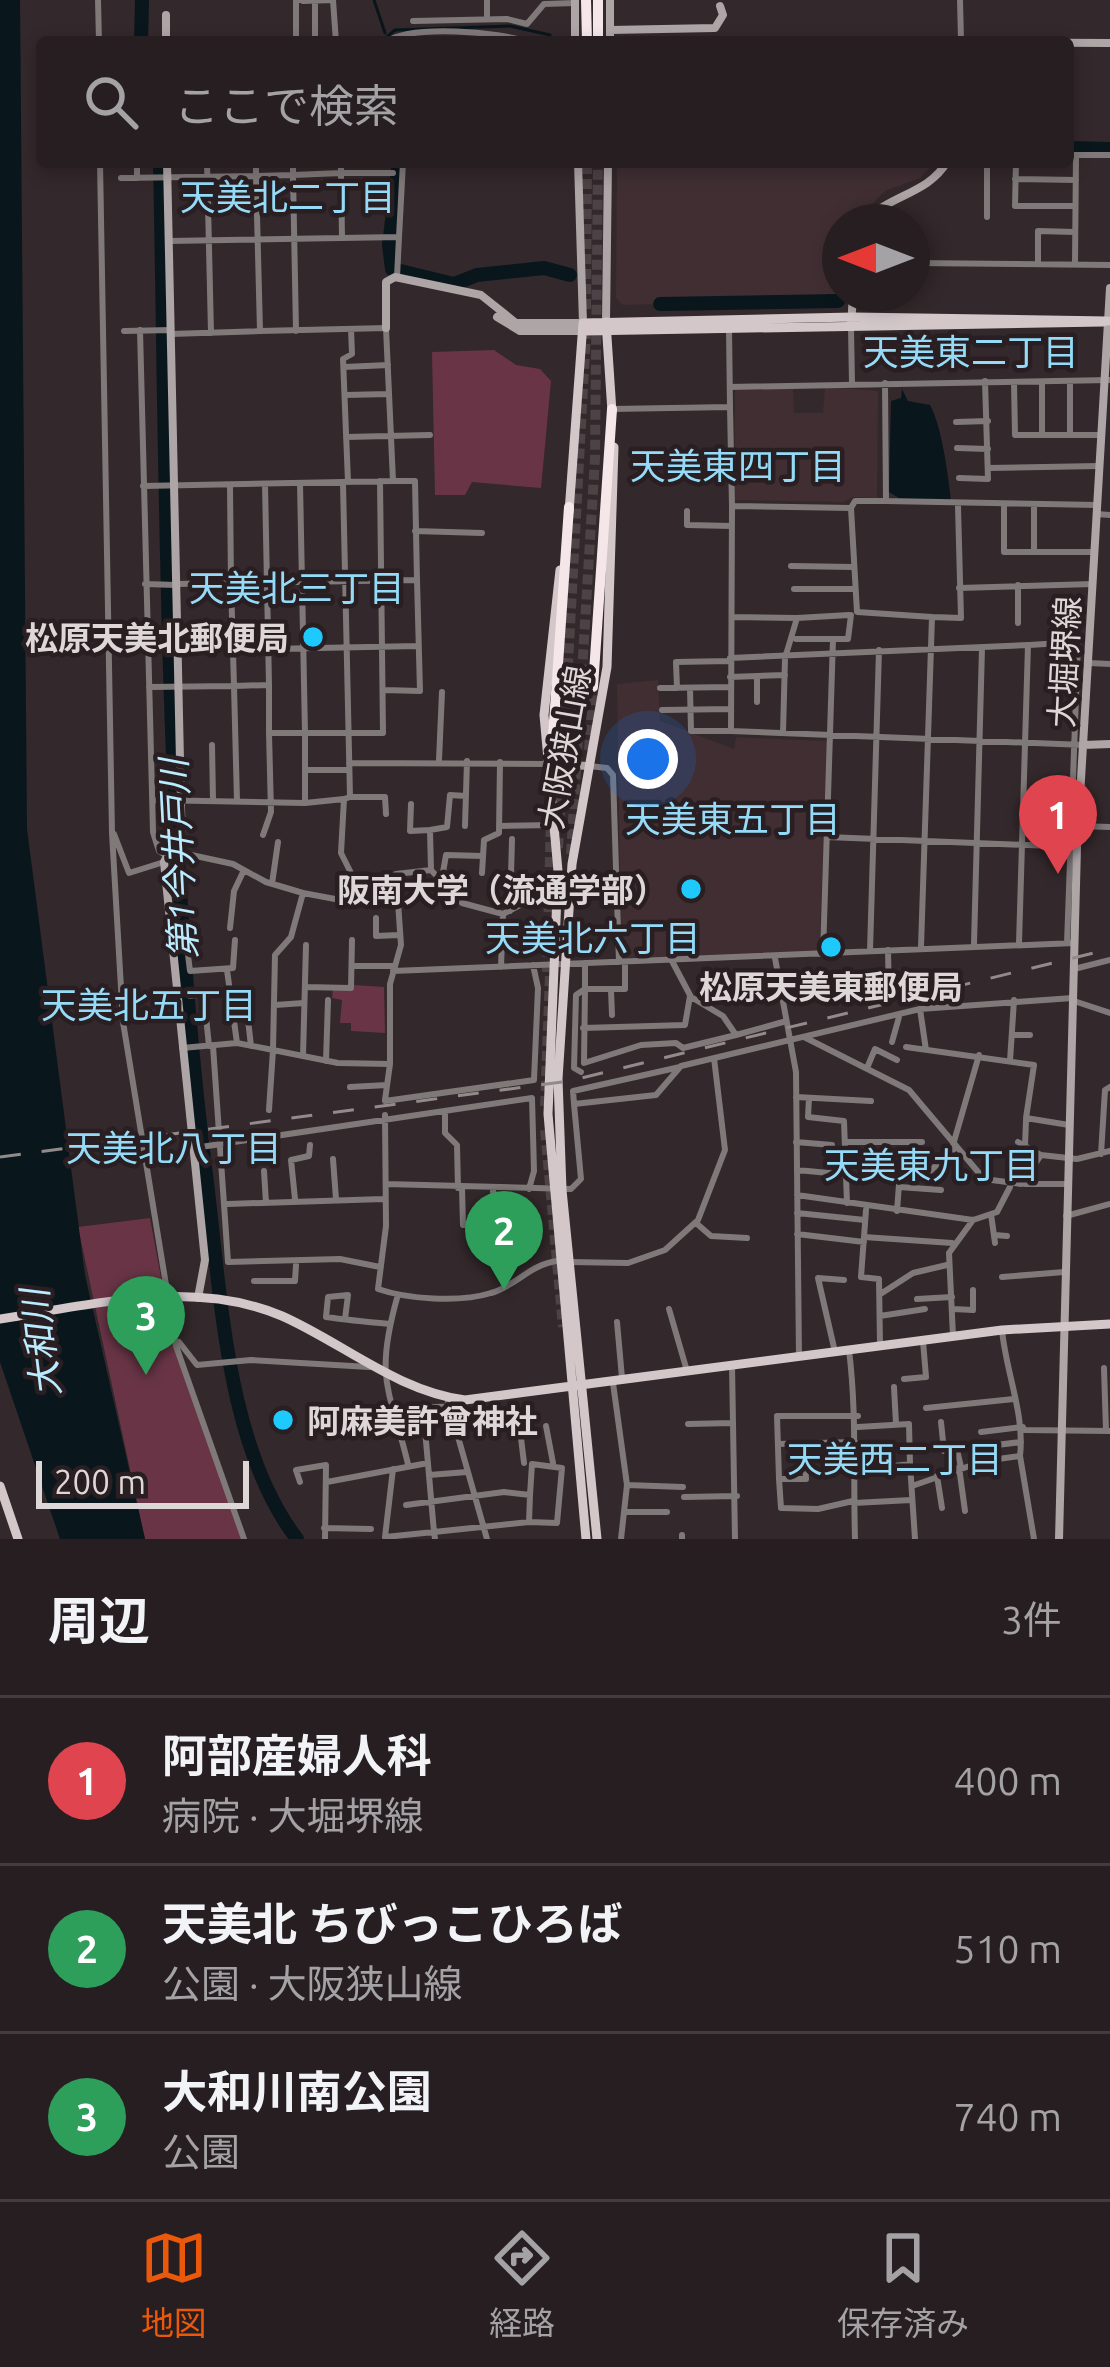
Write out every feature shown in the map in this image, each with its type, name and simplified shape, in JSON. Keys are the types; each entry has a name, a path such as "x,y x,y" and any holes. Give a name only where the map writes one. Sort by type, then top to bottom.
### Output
{"highway":[{"path":"598,0 598,36"},
{"path":"579,1 585,36"},
{"path":"593,687 612,409"},
{"path":"554,736 569,507"}],"main road":[{"path":"583,327 1108,321"},
{"path":"606,326 729,329 852,322"},
{"name":"大阪狭山線","path":"597,1539 547,1079 573,852 607,667 615,490 606,326"},
{"name":"大阪狭山線","path":"558,963 547,671 569,507 583,327"},
{"path":"0,1319 165,1295 241,1304 286,1318 448,1402 1002,1330 1110,1324"},
{"name":"大阪狭山線","path":"577,1388 586,1539"},
{"path":"0,1486 17,1539"}],"street":[{"path":"98,0 99,36"},
{"path":"315,0 316,36"},
{"path":"296,36 296,1 333,0 336,36"},
{"path":"461,36 479,25 488,0"},
{"path":"610,0 610,36"},
{"path":"960,0 960,36"},
{"path":"524,33 544,4 579,1 576,36"},
{"path":"610,29 715,28 723,16 720,3"},
{"path":"166,15 166,36"},
{"path":"412,21 524,33"},
{"path":"479,25 524,33"},
{"path":"1074,43 1110,43"},
{"path":"1074,155 1110,154"},
{"path":"100,168 112,832 123,1022 176,1346 244,1539"},
{"path":"136,168 137,178"},
{"path":"167,168 182,854"},
{"path":"207,168 211,333"},
{"path":"256,168 260,332"},
{"path":"292,168 296,331"},
{"path":"341,168 342,238"},
{"path":"378,168 378,173"},
{"path":"398,273 403,168"},
{"path":"398,273 488,300 512,329 583,327 578,168"},
{"path":"606,326 608,168"},
{"path":"885,204 924,188 942,168"},
{"path":"987,168 988,217"},
{"path":"1016,168 1015,206 1076,206"},
{"path":"1074,168 1075,263"},
{"path":"121,178 393,173"},
{"path":"1015,179 1076,180"},
{"path":"1038,263 1038,231 1076,232"},
{"path":"169,241 399,237"},
{"path":"930,262 1110,265"},
{"path":"393,481 386,282 398,273"},
{"name":"大堀堺線","path":"1059,1539 1074,847 1103,470 1110,288"},
{"path":"852,384 853,312"},
{"path":"124,331 386,328"},
{"path":"352,329 352,354 343,359 349,766 341,853 361,892"},
{"path":"729,329 731,731"},
{"path":"140,331 152,800 155,842 167,858 188,1048 205,1260 198,1298"},
{"path":"344,367 388,365"},
{"path":"730,387 1108,380"},
{"path":"959,478 988,479 985,381"},
{"path":"1014,381 1015,435 1102,435"},
{"path":"1042,381 1042,435"},
{"path":"1070,381 1070,435"},
{"path":"885,382 886,501"},
{"path":"345,395 389,394"},
{"path":"612,409 730,407"},
{"path":"956,422 988,421"},
{"path":"346,437 430,435"},
{"path":"957,448 988,449"},
{"path":"988,468 1103,470"},
{"path":"269,733 383,734 380,481"},
{"path":"144,486 415,481 419,691 384,690"},
{"path":"300,482 305,803"},
{"path":"230,484 237,802"},
{"path":"263,835 271,805 265,484"},
{"path":"793,639 848,639 854,613 851,508 855,501 1034,506 1110,514"},
{"path":"733,617 854,613 961,618 958,504"},
{"path":"731,506 851,508"},
{"path":"1004,506 1004,552 1095,552"},
{"path":"1034,506 1034,552"},
{"path":"687,511 687,525 732,526"},
{"path":"416,531 482,533"},
{"path":"790,566 853,567"},
{"path":"146,584 417,580"},
{"path":"1018,584 1018,623"},
{"path":"959,588 1093,584"},
{"path":"794,589 854,589"},
{"path":"921,947 932,617"},
{"path":"783,733 784,674 797,618"},
{"path":"823,954 833,639"},
{"path":"676,688 676,662 1078,642 1074,847 826,837"},
{"path":"1019,943 1028,645"},
{"path":"268,649 418,646"},
{"path":"974,944 982,648"},
{"path":"870,951 879,650"},
{"path":"1089,663 1110,664"},
{"path":"730,677 784,674"},
{"path":"757,676 757,702"},
{"path":"148,687 269,685"},
{"path":"660,688 730,687"},
{"path":"690,688 691,730 1110,743"},
{"path":"439,760 442,692"},
{"path":"662,710 731,709"},
{"path":"212,745 213,800"},
{"path":"305,770 439,760 607,768 613,775 626,989 584,989 576,995 574,1068 580,1072"},
{"path":"465,826 467,761"},
{"path":"482,873 484,840 499,833 500,762"},
{"path":"410,804 410,830 430,830 447,827 450,795 466,796"},
{"path":"152,800 271,805 385,796 386,814"},
{"path":"499,826 554,824"},
{"path":"1078,826 1110,827"},
{"path":"430,830 431,870"},
{"path":"112,832 122,844 130,873 182,854 335,899 396,874 431,870 462,903 506,913 533,901 556,901"},
{"path":"501,967 512,838"},
{"path":"272,884 278,842"},
{"path":"442,878 446,855 483,856"},
{"path":"230,928 234,891 244,870"},
{"path":"396,874 401,895 385,1102 534,1080 538,988 532,964"},
{"path":"269,1110 274,956 291,937 303,892"},
{"path":"376,918 376,936 399,935"},
{"path":"187,938 190,971 233,968 235,940"},
{"path":"305,987 351,988 352,940"},
{"path":"352,966 501,967 1071,943"},
{"path":"303,1057 306,945"},
{"path":"888,950 889,998"},
{"path":"775,958 796,1097 799,1357"},
{"path":"1074,968 1110,960"},
{"path":"672,961 691,996 723,1016 736,1036"},
{"path":"585,963 584,1063 641,1046 676,1043 683,1048 783,1022"},
{"path":"226,968 237,1043"},
{"path":"611,990 612,1015"},
{"path":"190,996 230,991"},
{"path":"583,1028 685,1025 691,996"},
{"path":"386,1184 557,1190 579,1186 573,1091 788,1039 920,1009 1014,1000 1073,999 1110,1012"},
{"path":"326,1061 328,1000"},
{"path":"1010,1061 1014,1000"},
{"path":"275,1004 304,1003"},
{"path":"205,1007 228,1204 228,1262 296,1264 340,1259 380,1267"},
{"path":"920,1009 926,1050"},
{"path":"247,1011 251,1046"},
{"path":"892,1042 899,1015"},
{"path":"1014,1035 1030,1035"},
{"path":"803,1036 909,1090 975,1174 1010,1186 1067,1184"},
{"path":"188,1048 237,1043 326,1061 391,1064"},
{"path":"906,1047 1034,1065 1021,1144 1041,1155 1068,1159 1106,1152 1105,1090 1110,1088"},
{"path":"867,1068 875,1049 896,1060"},
{"path":"897,1211 900,1172 923,1172 953,1147 969,1105 979,1054"},
{"path":"385,1118 386,1226 378,1289 397,1298 493,1293 522,1272 564,1262 628,1263 665,1250 696,1222 724,1150 714,1058"},
{"path":"574,1104 656,1096 681,1066"},
{"path":"350,1087 387,1085"},
{"path":"796,1097 871,1101"},
{"path":"195,1148 532,1098 534,1171 529,1189"},
{"path":"809,1098 808,1117 844,1121 848,1203"},
{"path":"445,1111 445,1133 457,1145 460,1223 520,1227"},
{"path":"1027,1118 1069,1125"},
{"path":"796,1142 832,1145"},
{"path":"847,1142 922,1142"},
{"path":"295,1199 291,1160 309,1156 310,1145"},
{"path":"1022,1184 1041,1155"},
{"path":"333,1160 336,1199"},
{"path":"797,1170 850,1175"},
{"path":"263,1171 266,1203"},
{"path":"922,1189 923,1172"},
{"path":"797,1195 973,1220 1002,1208 1010,1186"},
{"path":"899,1187 941,1190"},
{"path":"493,1188 494,1226"},
{"path":"228,1204 383,1199"},
{"path":"1066,1216 1110,1204"},
{"path":"866,1208 861,1277 879,1279 880,1345"},
{"path":"797,1213 866,1220"},
{"path":"991,1214 995,1239 1007,1236"},
{"path":"953,1336 947,1265 952,1243 973,1220"},
{"path":"696,1222 711,1236 747,1238"},
{"path":"797,1234 952,1243"},
{"path":"254,1281 296,1281 296,1264"},
{"path":"882,1292 913,1274 947,1265"},
{"path":"1002,1277 1064,1272"},
{"path":"835,1352 818,1278 844,1280"},
{"path":"953,1310 973,1310 973,1290"},
{"path":"345,1319 348,1295 328,1297 326,1317 390,1324"},
{"path":"917,1299 952,1297"},
{"path":"397,1298 381,1369 389,1411 408,1464"},
{"path":"669,1309 687,1371"},
{"path":"880,1316 925,1310"},
{"path":"617,1322 627,1485 621,1539"},
{"path":"1002,1330 1024,1428 1020,1456 1034,1539"},
{"path":"176,1336 197,1365 339,1363 381,1369"},
{"path":"904,1379 926,1377 923,1341"},
{"path":"339,1363 341,1348"},
{"path":"849,1350 858,1416 853,1471 855,1539"},
{"path":"732,1365 735,1539"},
{"path":"981,1432 1024,1428 1108,1431 1104,1368"},
{"path":"894,1387 896,1424"},
{"path":"926,1408 1014,1399"},
{"path":"389,1411 448,1402 487,1539"},
{"path":"423,1407 435,1535"},
{"path":"858,1416 777,1416 781,1508 911,1500"},
{"path":"941,1422 944,1451 957,1450 965,1510"},
{"path":"688,1424 734,1423"},
{"path":"858,1427 909,1424 915,1539"},
{"path":"546,1426 553,1463"},
{"path":"520,1438 528,1463 529,1522"},
{"path":"778,1444 855,1442"},
{"path":"972,1448 1022,1442"},
{"path":"779,1480 806,1479 804,1444"},
{"path":"912,1486 960,1467 1020,1456"},
{"path":"394,1469 385,1538 557,1523 562,1468 553,1463 510,1462"},
{"path":"327,1482 428,1463"},
{"path":"853,1471 910,1464"},
{"path":"300,1483 296,1470 326,1465 325,1539"},
{"path":"429,1475 466,1472"},
{"path":"937,1476 942,1508"},
{"path":"627,1485 683,1487"},
{"path":"406,1505 504,1492 530,1495"},
{"path":"684,1497 737,1496"},
{"path":"627,1511 667,1512"},
{"path":"323,1528 371,1529"}],"shaded area":[{"path":"617,168 929,168 920,178 885,191 872,204 822,204 822,299 623,305 616,298"},
{"path":"494,350 516,365 540,369 551,381 541,488 472,482 465,495 435,495 432,352"},
{"path":"793,386 794,413 823,413 825,387 878,391 877,498 734,500 735,390"},
{"path":"658,680 660,721 734,749 736,737 828,741 819,952 621,958 617,684"},
{"path":"384,987 385,1033 351,1031 351,1023 340,1023 342,1000 332,998 333,989"},
{"path":"150,1218 173,1343 242,1539 145,1539 78,1227"}],"water":[{"name":"大和川","path":"0,0 20,0 27,829 85,1275 145,1539 60,1539 0,1362"},
{"path":"902,389 908,401 930,405 934,414 951,501 902,500 889,492 891,401 901,398"}],"waterway":[{"name":"第1今井戸川","path":"141,36 142,0"},
{"path":"374,0 385,33"},
{"path":"388,36 395,30 510,26 550,35"},
{"path":"1074,148 1110,149"},
{"name":"第1今井戸川","path":"160,168 170,670 192,1049 230,1365 255,1459 297,1539"},
{"path":"398,168 389,245 392,269 454,284 477,275 544,268 570,275"},
{"path":"660,304 822,301"}],"tunnel":[{"path":"586,309 587,168"},
{"path":"571,854 595,458 598,168"},
{"path":"558,848 586,333"},
{"path":"589,750 593,687"},
{"path":"552,774 553,736"},
{"path":"547,972 551,817"},
{"path":"545,1106 550,974"},
{"path":"545,1130 563,1327"}],"railway":[{"path":"0,1157 569,1081 1110,949"}],"place":[{"name":"松原天美北郵便局","path":"313,637"},
{"name":"阿部産婦人科","path":"1058,874"},
{"name":"阪南大学（流通学部）","path":"691,889"},
{"name":"松原天美東郵便局","path":"831,947"},
{"name":"天美北 ちびっこひろば","path":"504,1290"},
{"name":"大和川南公園","path":"146,1375"},
{"name":"阿麻美許曾神社","path":"283,1420"}],"district":[{"name":"天美北二丁目","path":"288,196"},
{"name":"天美東二丁目","path":"971,351"},
{"name":"天美東四丁目","path":"738,465"},
{"name":"天美北三丁目","path":"297,587"},
{"name":"天美東五丁目","path":"733,818"},
{"name":"天美北六丁目","path":"593,937"},
{"name":"天美北五丁目","path":"149,1004"},
{"name":"天美北八丁目","path":"174,1147"},
{"name":"天美東九丁目","path":"932,1164"},
{"name":"天美西二丁目","path":"895,1458"}]}
